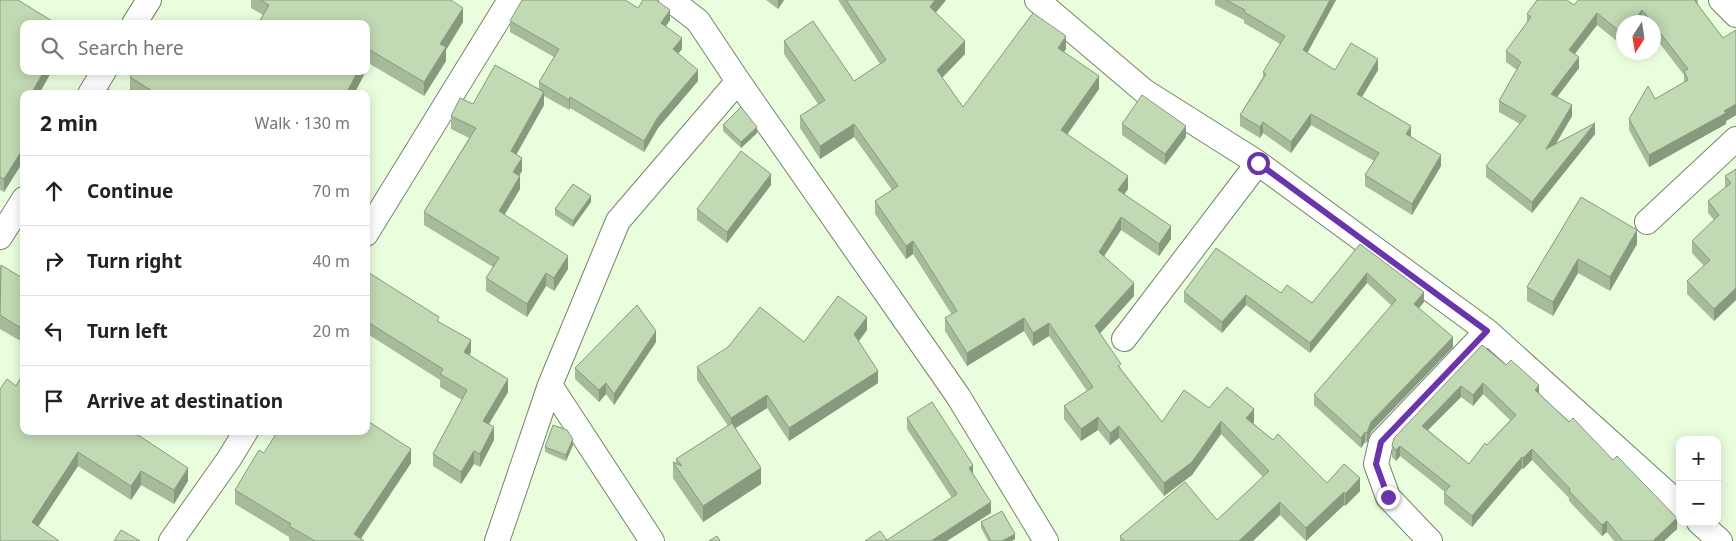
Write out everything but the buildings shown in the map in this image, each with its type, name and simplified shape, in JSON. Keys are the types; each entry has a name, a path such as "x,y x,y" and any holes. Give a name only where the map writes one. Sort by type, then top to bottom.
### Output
{"street":[{"path":"136,20 149,0"},
{"path":"370,228 510,0"},
{"path":"671,0 698,21 738,82 958,396 1046,541"},
{"path":"1037,0 1144,91 1258,163 1487,331 1676,501"},
{"path":"1722,0 1736,15"},
{"path":"92,90 102,75"},
{"path":"497,541 550,385 618,221 738,82"},
{"path":"1647,222 1736,139"},
{"path":"1124,339 1258,163"},
{"path":"0,237 20,205"},
{"path":"1430,541 1388,497 1376,464 1381,442 1487,331"},
{"path":"550,385 652,541"},
{"path":"171,541 229,459 244,435"},
{"path":"1703,526 1720,541"}],"route":[{"path":"1258,163 1487,331 1381,442 1376,464 1388,497"}]}
